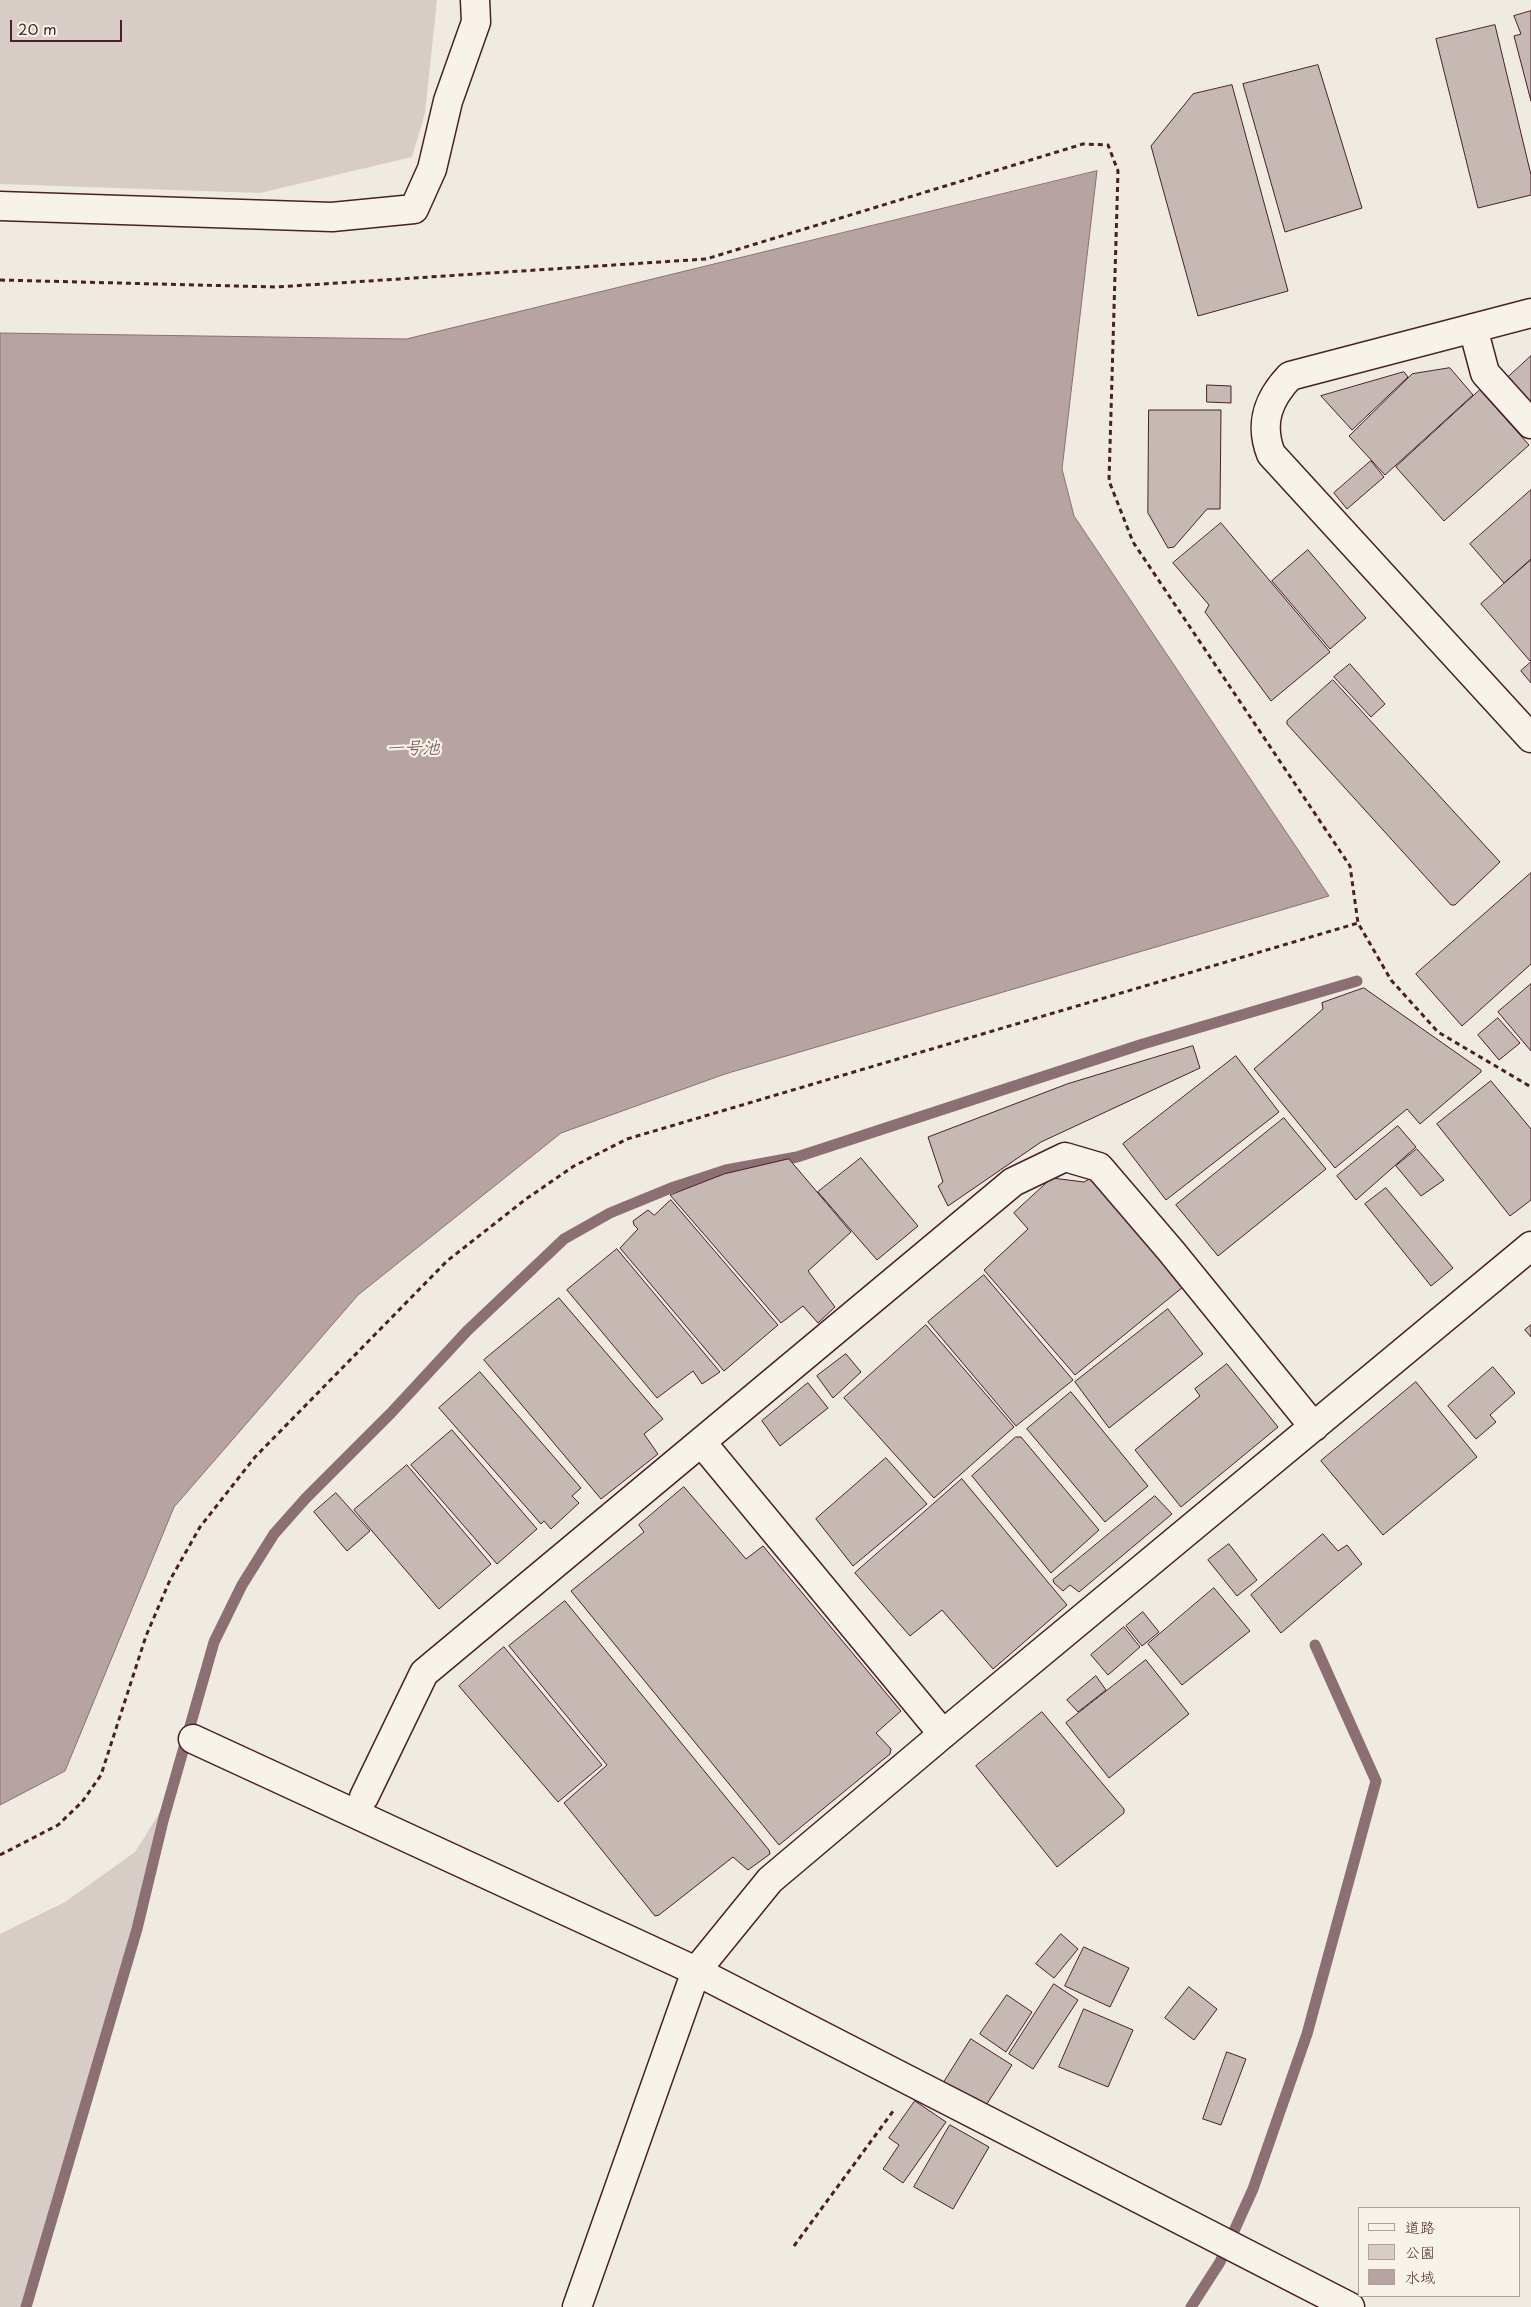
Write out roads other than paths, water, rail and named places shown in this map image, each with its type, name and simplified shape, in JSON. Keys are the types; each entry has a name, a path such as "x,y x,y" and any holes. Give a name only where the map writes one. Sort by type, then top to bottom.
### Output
{"street":[{"path":"0,206 332,217 414,209 432,169 448,100 476,22 475,0"},
{"path":"1531,312 1290,376 1275,392 1265,421 1266,442 1271,454 1531,738"},
{"path":"1473,328 1485,373 1531,424"},
{"path":"364,1797 424,1673 1013,1182 1065,1156 1099,1167 1171,1251 1314,1427"},
{"path":"577,2307 696,1971 770,1880 1531,1246"},
{"path":"702,1443 943,1734"},
{"path":"194,1739 696,1971 1350,2307"}],"water":[{"name":"一号池","path":"1097,171 1062,469 1074,516 1329,896 725,1074 561,1133 358,1295 174,1507 65,1771 0,1805 0,333 406,339"}],"waterway":[{"path":"26,2307 137,1929 163,1821 214,1642 242,1585 274,1534 306,1498 391,1413 467,1331 564,1239 610,1213 671,1188 726,1170 797,1157 1143,1044 1357,981"},
{"path":"1191,2307 1220,2262 1253,2189 1307,2034 1376,1781 1315,1645"}]}
